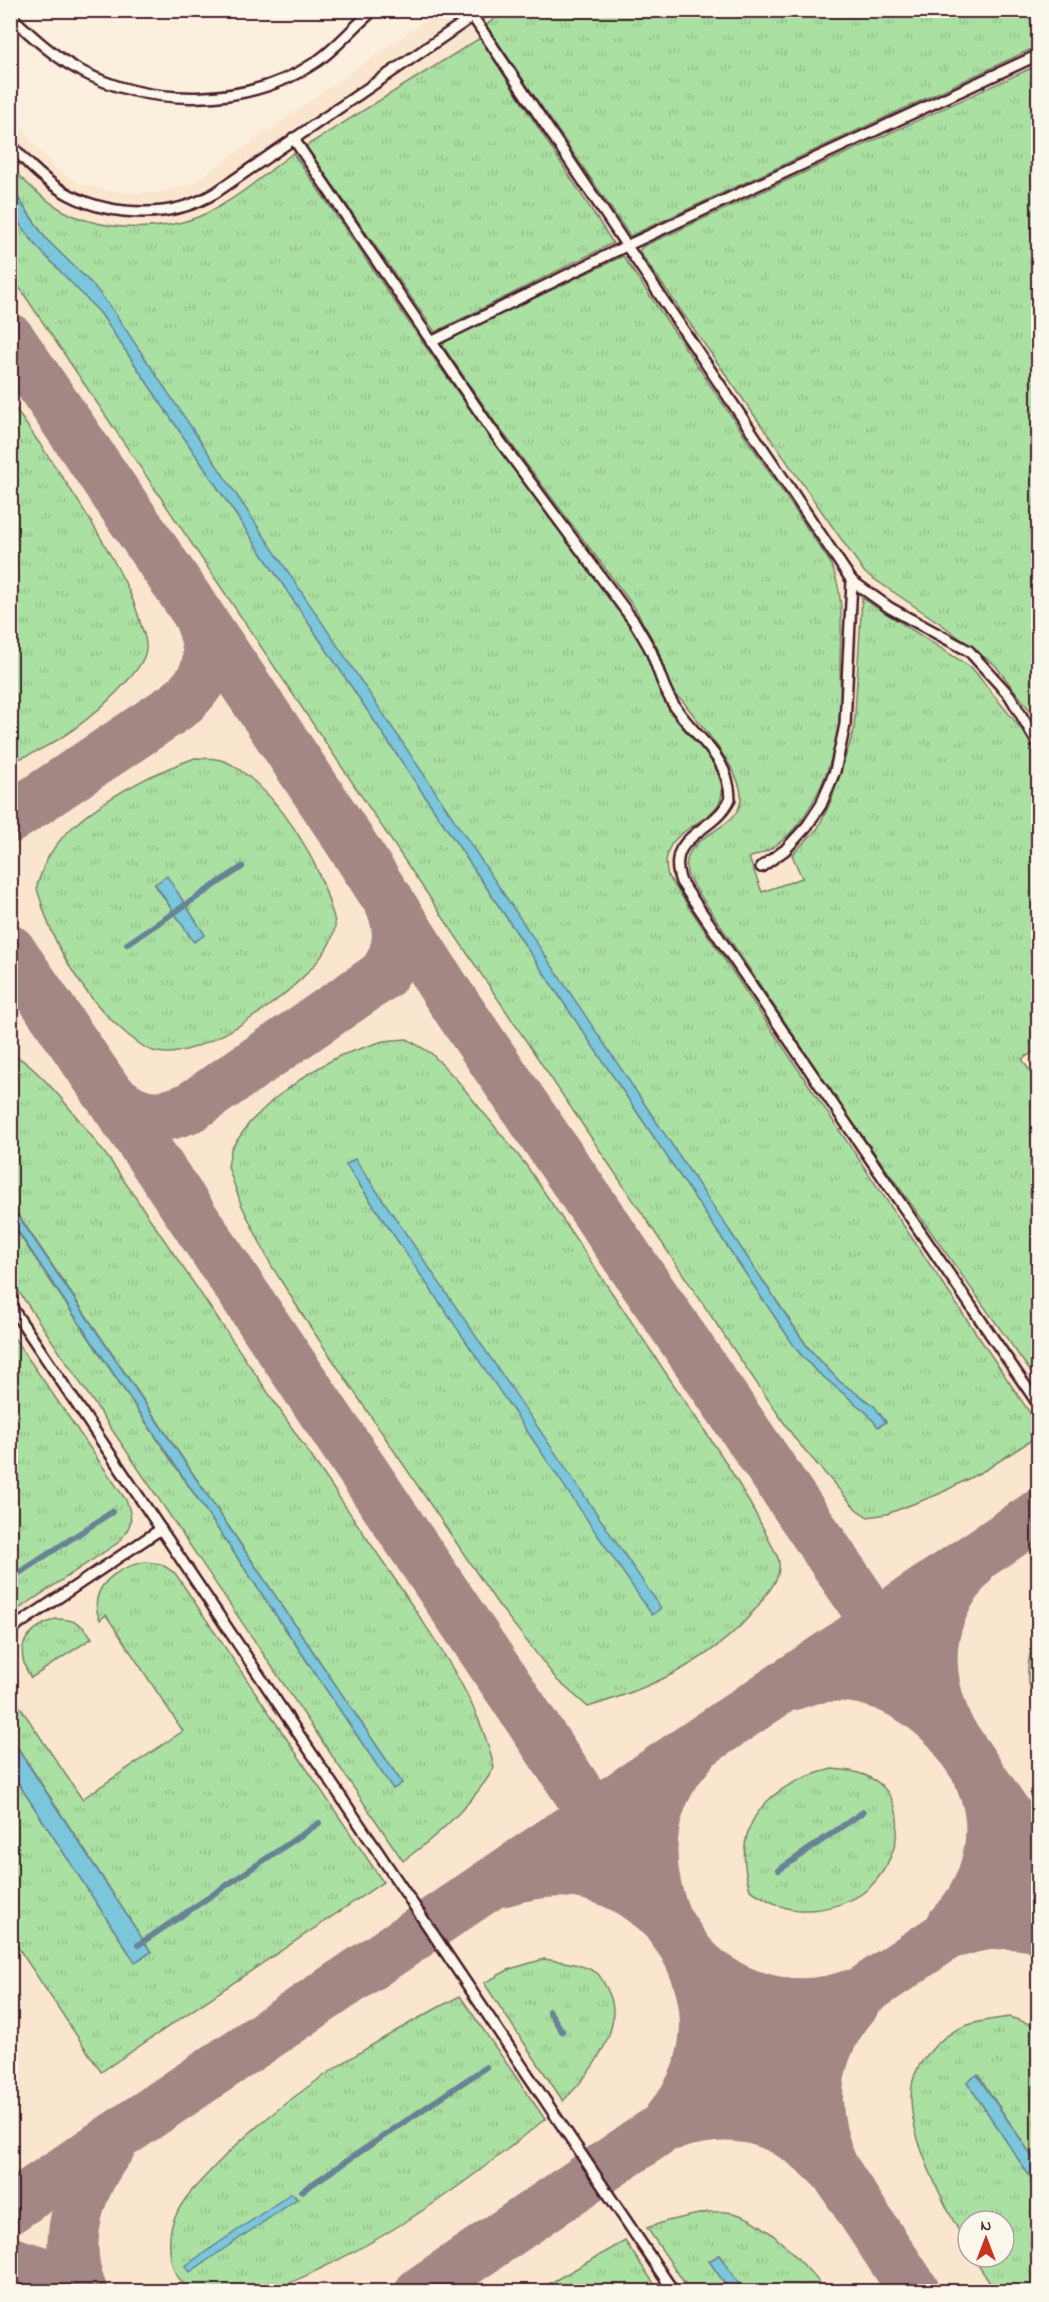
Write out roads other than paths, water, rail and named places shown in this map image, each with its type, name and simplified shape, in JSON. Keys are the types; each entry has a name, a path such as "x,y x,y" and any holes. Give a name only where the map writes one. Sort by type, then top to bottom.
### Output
{"lane":[{"path":"10,15 59,58 96,79 138,92 173,97 199,97 250,90 298,73 317,61 374,10"},
{"path":"10,143 39,174 78,201 112,210 153,212 180,208 202,201 482,10"},
{"path":"473,17 852,581 890,608 969,651 1010,696 1038,744"},
{"path":"431,342 626,246 1038,55"},
{"path":"293,138 491,429 635,623 650,651 672,703 707,744 727,777 730,799 725,809 680,848 676,866 681,882 1038,1404"},
{"path":"761,867 785,850 807,826 821,805 835,771 845,725 852,581"},
{"path":"10,1305 674,2292"},
{"path":"10,1630 161,1529"}],"water":[{"path":"10,187 46,239 94,286 112,309 808,1348 839,1381 874,1406 886,1422 878,1427 867,1413 814,1369 797,1350 101,314 38,248 24,230 11,210"},
{"path":"167,876 205,935 194,942 155,884"},
{"path":"355,1159 661,1608 652,1615 346,1165"},
{"path":"10,1204 402,1783 393,1789 11,1221"},
{"path":"10,1737 151,1952 135,1962 11,1772"},
{"path":"977,2075 1038,2165 1038,2189 967,2082"},
{"path":"292,2193 297,2199 190,2272 185,2266"},
{"path":"719,2255 744,2291 730,2291 709,2261"}],"waterway":[{"path":"127,944 242,867"},
{"path":"10,1579 112,1512"},
{"path":"779,1870 863,1812"},
{"path":"138,1945 319,1823"},
{"path":"549,2011 562,2031"},
{"path":"302,2191 486,2067"}]}
